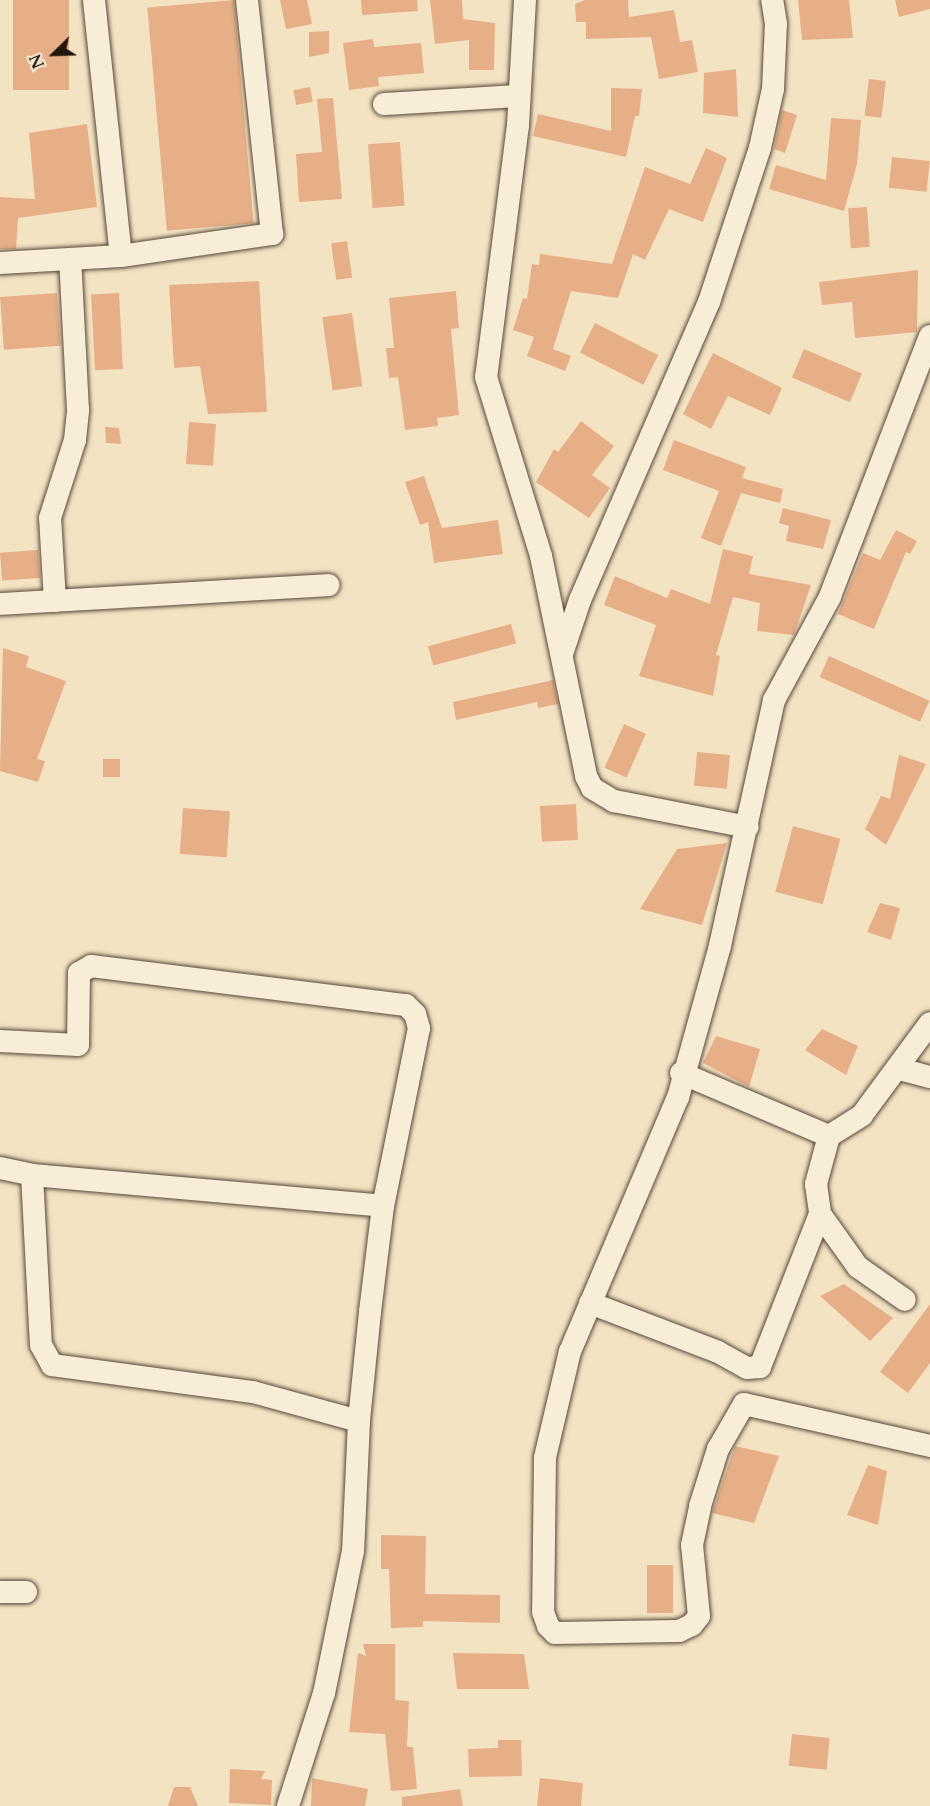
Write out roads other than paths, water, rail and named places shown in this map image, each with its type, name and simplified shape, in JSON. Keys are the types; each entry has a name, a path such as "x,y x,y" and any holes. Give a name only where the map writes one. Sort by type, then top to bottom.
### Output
{"street":[{"path":"94,0 121,256"},
{"path":"0,263 121,256 272,234 247,0"},
{"path":"525,0 519,96 486,376 541,556 592,788 614,801 748,827"},
{"path":"562,656 580,600 709,302 756,159 773,88 776,24 772,0"},
{"path":"384,104 519,96"},
{"path":"56,601 50,518 75,440 78,410 70,259"},
{"path":"930,336 830,597 774,700 748,827 720,946 681,1073 678,1097 570,1351 545,1458 543,1612 555,1632 679,1631 692,1625 699,1616 692,1545 700,1506 718,1449 744,1404 930,1446"},
{"path":"0,604 328,585"},
{"path":"0,1041 78,1045 79,973 91,966 406,1005 420,1028 383,1206 359,1421 353,1551 342,1623 288,1806"},
{"path":"905,1300 858,1267 820,1214 816,1184 829,1136 862,1115 900,1069 930,1023"},
{"path":"900,1069 930,1077"},
{"path":"681,1073 829,1136"},
{"path":"0,1168 32,1175 383,1206"},
{"path":"32,1175 41,1345 52,1365 253,1392 359,1421"},
{"path":"590,1303 718,1352 747,1368 760,1367 820,1214"},
{"path":"0,1592 26,1592"}]}
